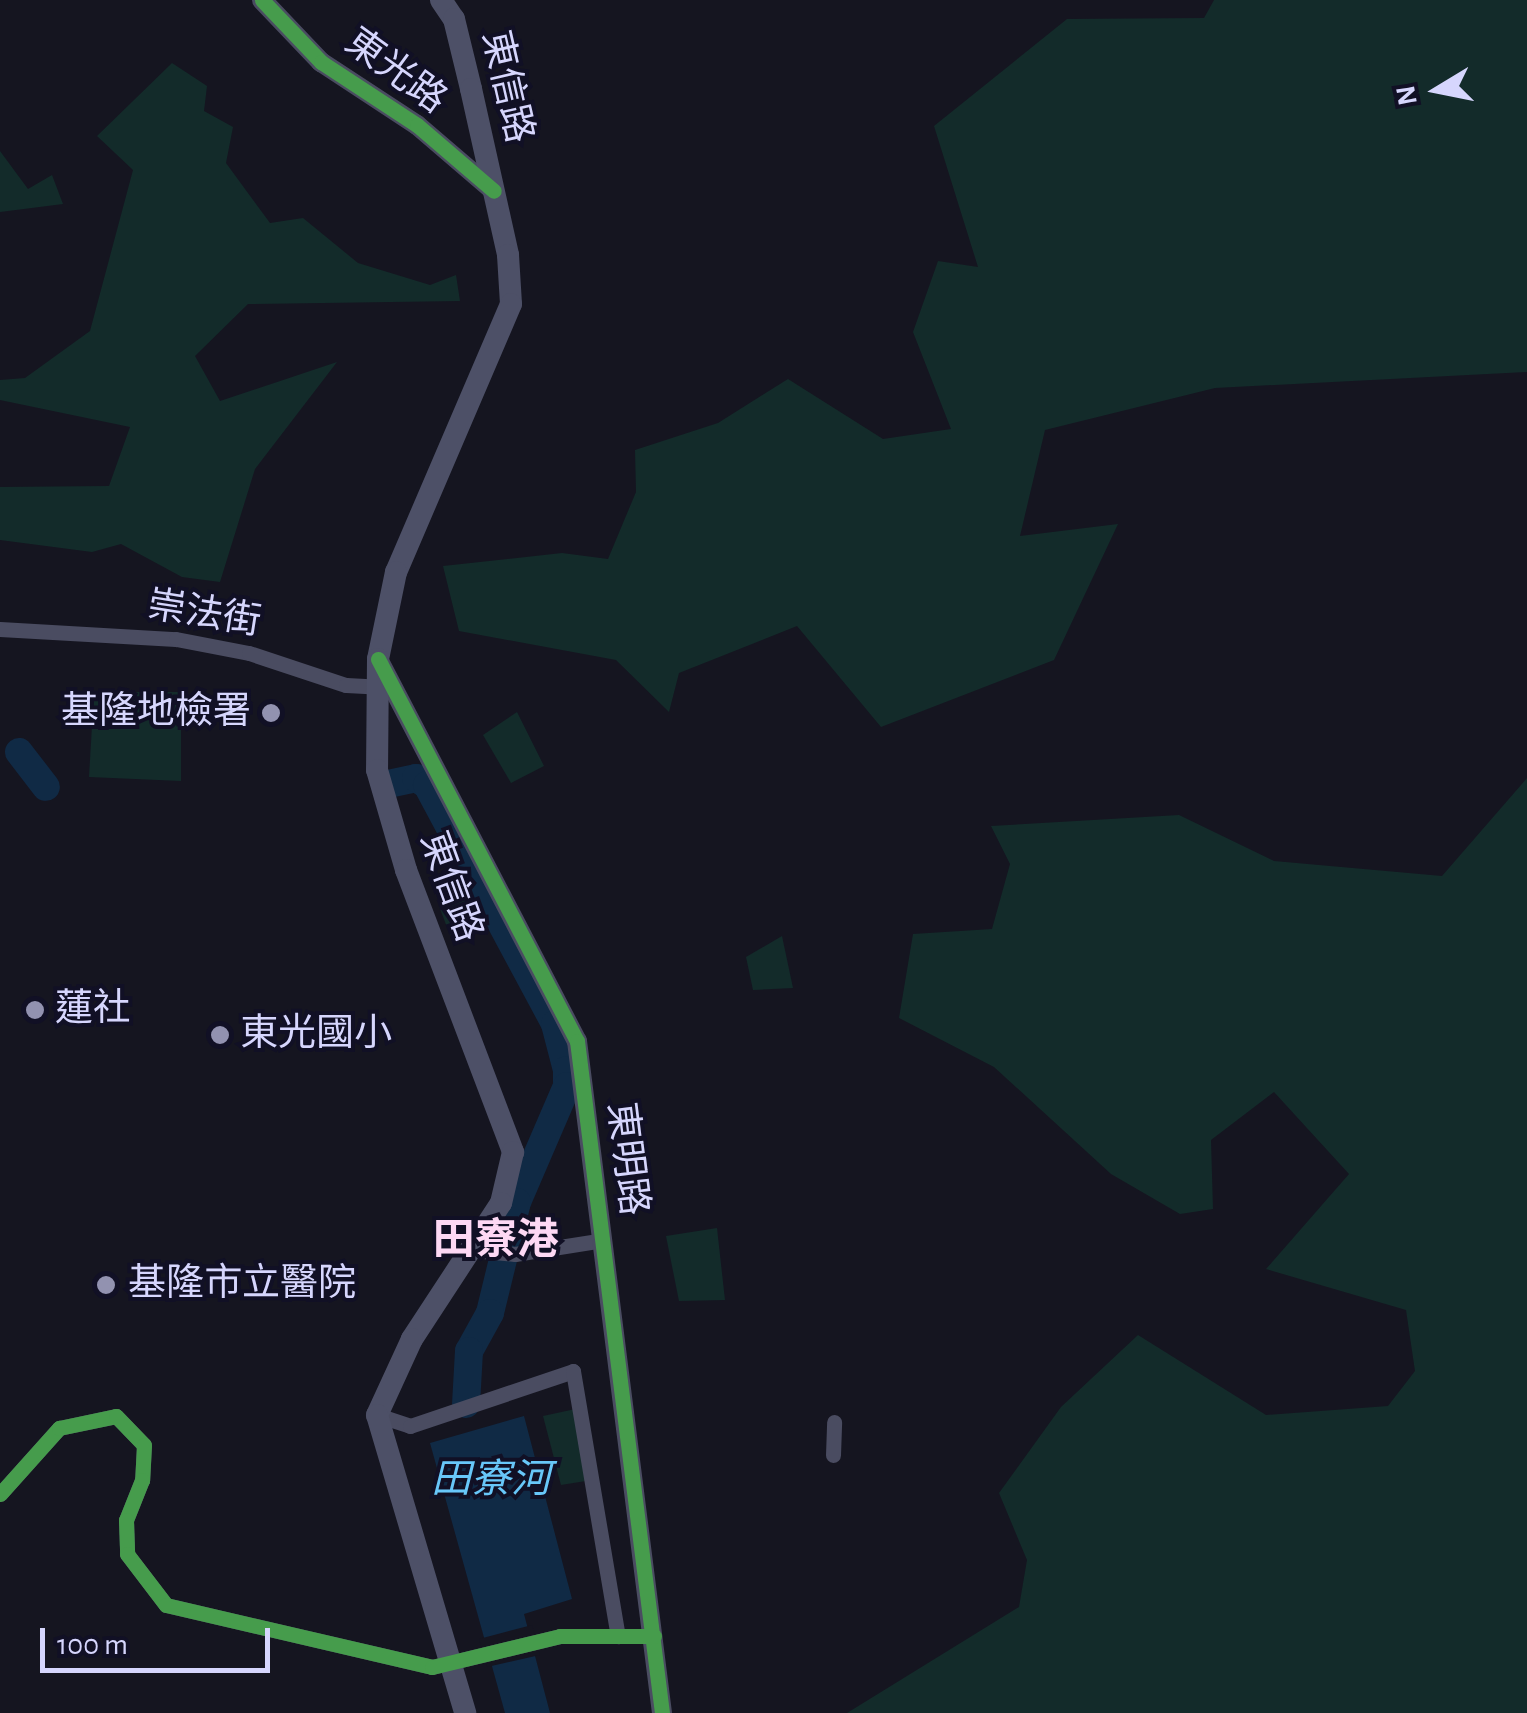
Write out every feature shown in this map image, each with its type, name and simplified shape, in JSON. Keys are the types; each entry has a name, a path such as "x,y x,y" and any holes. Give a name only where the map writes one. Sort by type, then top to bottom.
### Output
{"main road":[{"name":"東信路","path":"377,1416 412,1339 481,1252 508,1186 512,1136 388,819 377,770 385,687 378,660 396,572 511,304 494,191 454,19 440,0"},
{"path":"377,1416 464,1713"}],"street":[{"name":"東光路","path":"262,0 322,62 418,125 494,191"},
{"name":"崇法街","path":"0,629 176,638 385,687"},
{"name":"東明路","path":"385,687 577,1041 662,1713"},
{"path":"481,1252 515,1254 603,1240"},
{"path":"377,1416 410,1426 573,1371 618,1636"},
{"path":"0,1494 59,1428 116,1416 144,1445 142,1480 126,1520 127,1554 166,1605 432,1667 540,1640 654,1636"},
{"path":"833,1455 834,1422"}],"green space":[{"path":"1214,0 1527,0 1527,372 1215,388 1045,430 1020,536 1118,524 1054,660 881,727 797,626 679,673 669,712 616,660 459,631 443,566 562,553 608,559 636,492 635,450 718,423 788,379 883,439 951,429 913,332 938,261 978,267 934,126 1067,19 1204,18"},
{"path":"172,63 207,86 204,111 233,127 226,163 270,223 303,218 358,263 430,285 456,275 460,301 248,304 195,356 220,401 337,362 255,469 220,582 182,577 121,544 92,552 0,540 0,487 109,486 130,427 0,400 0,380 25,378 90,331 133,170 97,136"},
{"path":"0,151 28,189 52,175 63,204 0,212"},
{"path":"94,692 181,692 181,781 89,777"},
{"path":"517,712 544,766 511,783 483,735"},
{"path":"1527,778 1527,1713 847,1713 1019,1607 1027,1560 999,1493 1061,1407 1138,1335 1266,1415 1388,1406 1415,1371 1406,1310 1266,1269 1349,1174 1274,1092 1211,1140 1213,1209 1180,1214 1111,1174 994,1067 899,1018 913,934 992,929 1010,864 991,826 1179,815 1274,861 1442,876"},
{"path":"473,892 484,920 450,935 439,906"},
{"path":"782,936 793,988 753,990 746,957"},
{"path":"717,1228 725,1300 679,1301 666,1236"},
{"path":"580,1408 592,1480 561,1485 543,1416"}],"water":[{"name":"田寮河","path":"524,1416 572,1599 524,1614 550,1713 505,1713 430,1443"}],"pier":[{"path":"532,1625 540,1655 487,1667 479,1639"}],"waterway":[{"name":"田寮河","path":"19,752 46,787"},
{"name":"田寮河","path":"393,783 416,778 427,785 555,1024 567,1070 567,1086 517,1202 490,1313 469,1351 466,1404"}],"cycle path":[{"path":"262,0 321,62 417,125 494,191"},
{"path":"378,659 577,1041 662,1713"},
{"path":"0,1494 59,1428 116,1416 144,1445 142,1480 126,1520 127,1554 166,1605 432,1667 560,1636 654,1636"}],"place":[{"name":"基隆地檢署","path":"271,713"},
{"name":"蓮社","path":"35,1010"},
{"name":"東光國小","path":"220,1035"},
{"name":"基隆市立醫院","path":"106,1285"}],"district":[{"name":"田寮港","path":"496,1240"}]}
